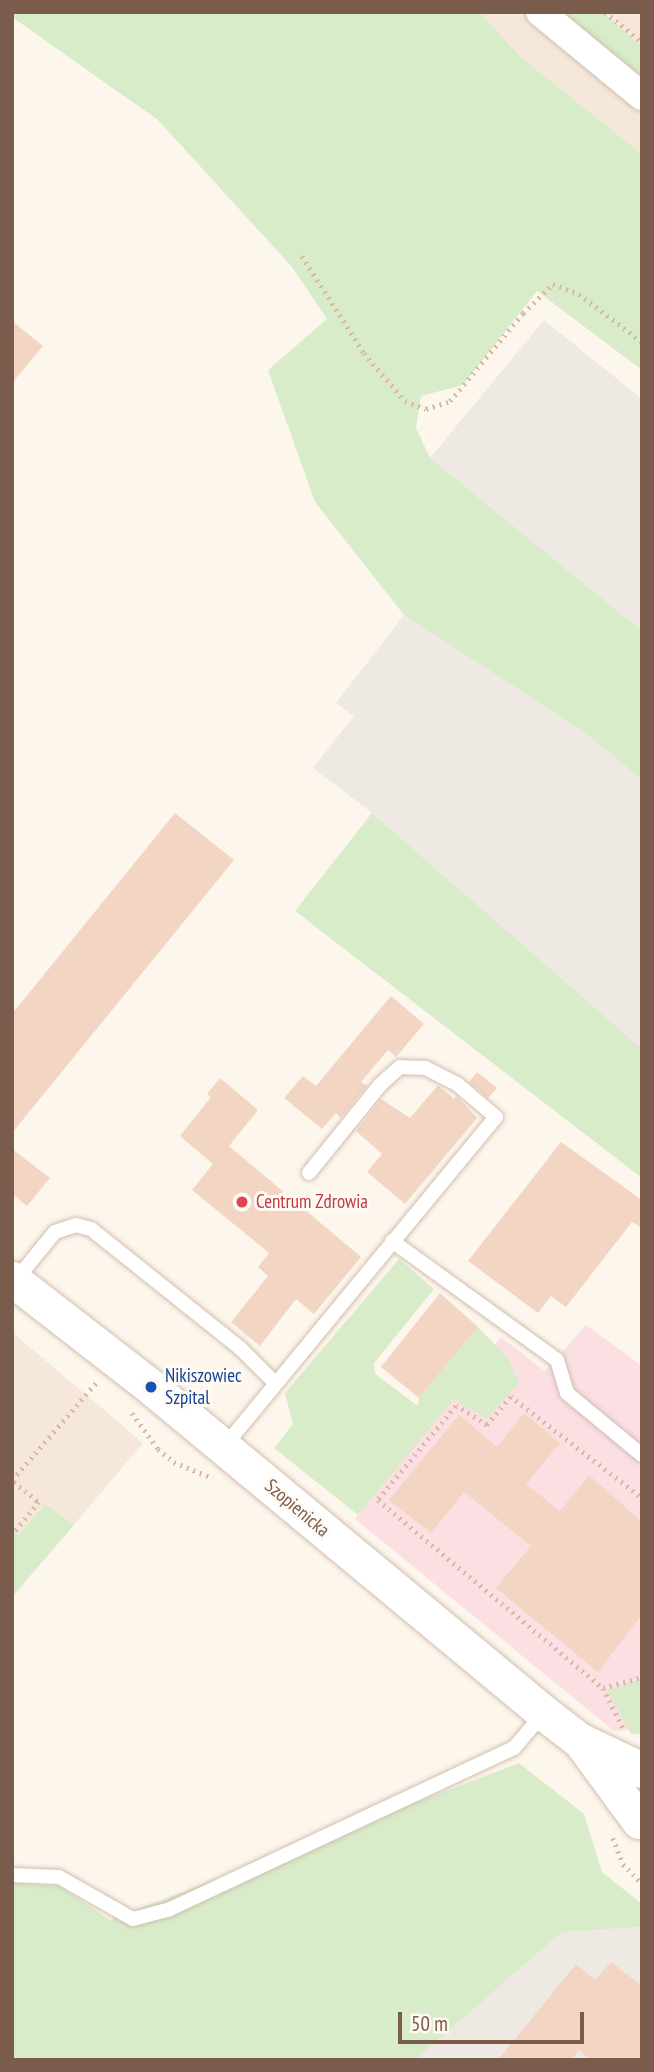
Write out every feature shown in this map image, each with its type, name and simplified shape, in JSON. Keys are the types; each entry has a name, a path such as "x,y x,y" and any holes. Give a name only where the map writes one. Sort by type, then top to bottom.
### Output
{"street":[{"path":"540,12 642,96"},
{"name":"Szopienicka","path":"13,1280 217,1463 579,1740 642,1770"},
{"name":"Szopienicka","path":"579,1740 641,1824"}],"lane":[{"path":"217,1463 275,1383 496,1117 457,1084 425,1068 400,1067 380,1085 309,1173"},
{"path":"13,1280 55,1232 76,1225 91,1229 240,1348 275,1383"},
{"path":"392,1241 557,1360 567,1393 642,1455"},
{"path":"12,1875 59,1878 133,1919 170,1909 513,1748 544,1713"}],"path":[{"path":"606,12 642,42"},
{"path":"302,256 364,353 405,401 426,409 450,401 523,313 553,284 579,294 642,342"},
{"path":"15,1532 39,1502 13,1481 96,1383"},
{"path":"627,1735 603,1689 378,1500 456,1406 487,1425 511,1397 641,1496"},
{"path":"135,1416 158,1449 174,1462 217,1463"},
{"path":"603,1689 642,1676"}],"shaded area":[{"path":"479,12 642,12 642,154 522,58"},
{"path":"544,320 642,399 642,631 430,458"},
{"path":"404,615 584,732 642,780 642,1049 372,813 313,768 354,716 336,703"},
{"path":"586,1325 642,1366 642,1729 614,1731 355,1519 501,1337 545,1371"},
{"path":"12,1332 143,1443 12,1598"},
{"path":"642,1927 642,2060 415,2060 562,1932"}],"green space":[{"path":"12,12 479,12 522,58 642,154 642,370 537,291 463,385 421,396 416,428 430,458 642,631 642,780 584,732 404,615 315,502 268,370 327,319 292,267 158,120 12,17"},
{"path":"554,12 601,12 642,46 642,84"},
{"path":"372,813 642,1049 642,1178 295,911"},
{"path":"399,1259 434,1289 374,1363 375,1374 418,1406 419,1398 478,1327 507,1357 519,1383 487,1419 454,1399 358,1515 274,1448 293,1424 285,1393"},
{"path":"45,1504 74,1525 12,1596 12,1530 19,1535"},
{"path":"642,1679 642,1734 631,1734 607,1690"},
{"path":"519,1763 584,1814 602,1872 642,1904 642,1927 562,1932 415,2060 12,2060 12,1883 59,1886 110,1920"}],"building":[{"path":"12,321 43,346 12,383"},
{"path":"175,813 234,860 12,1133 12,1014"},
{"path":"391,996 424,1024 396,1057 388,1050 361,1082 367,1086 341,1118 336,1113 322,1129 284,1098 303,1076 316,1086"},
{"path":"477,1072 497,1088 488,1098 469,1082"},
{"path":"220,1078 258,1110 229,1146 361,1257 314,1314 296,1299 260,1346 231,1322 268,1276 258,1267 269,1253 192,1190 213,1164 180,1136 211,1097 207,1094"},
{"path":"438,1085 454,1099 457,1096 477,1118 405,1204 367,1172 382,1154 356,1131 381,1099 410,1118"},
{"path":"561,1142 642,1200 642,1228 632,1222 566,1307 551,1296 538,1313 468,1261"},
{"path":"12,1149 50,1178 27,1206 12,1194"},
{"path":"440,1293 478,1327 419,1398 381,1367"},
{"path":"524,1413 560,1443 526,1484 560,1511 589,1475 642,1522 642,1614 598,1672 496,1588 531,1546 464,1492 431,1533 389,1500 459,1415 497,1447"},
{"path":"611,1962 642,1986 642,2060 591,2060 579,2050 571,2060 498,2060 576,1964 595,1980"}],"place":[{"name":"Centrum Zdrowia","path":"242,1202"},
{"name":"Nikiszowiec Szpital","path":"151,1387"}]}
